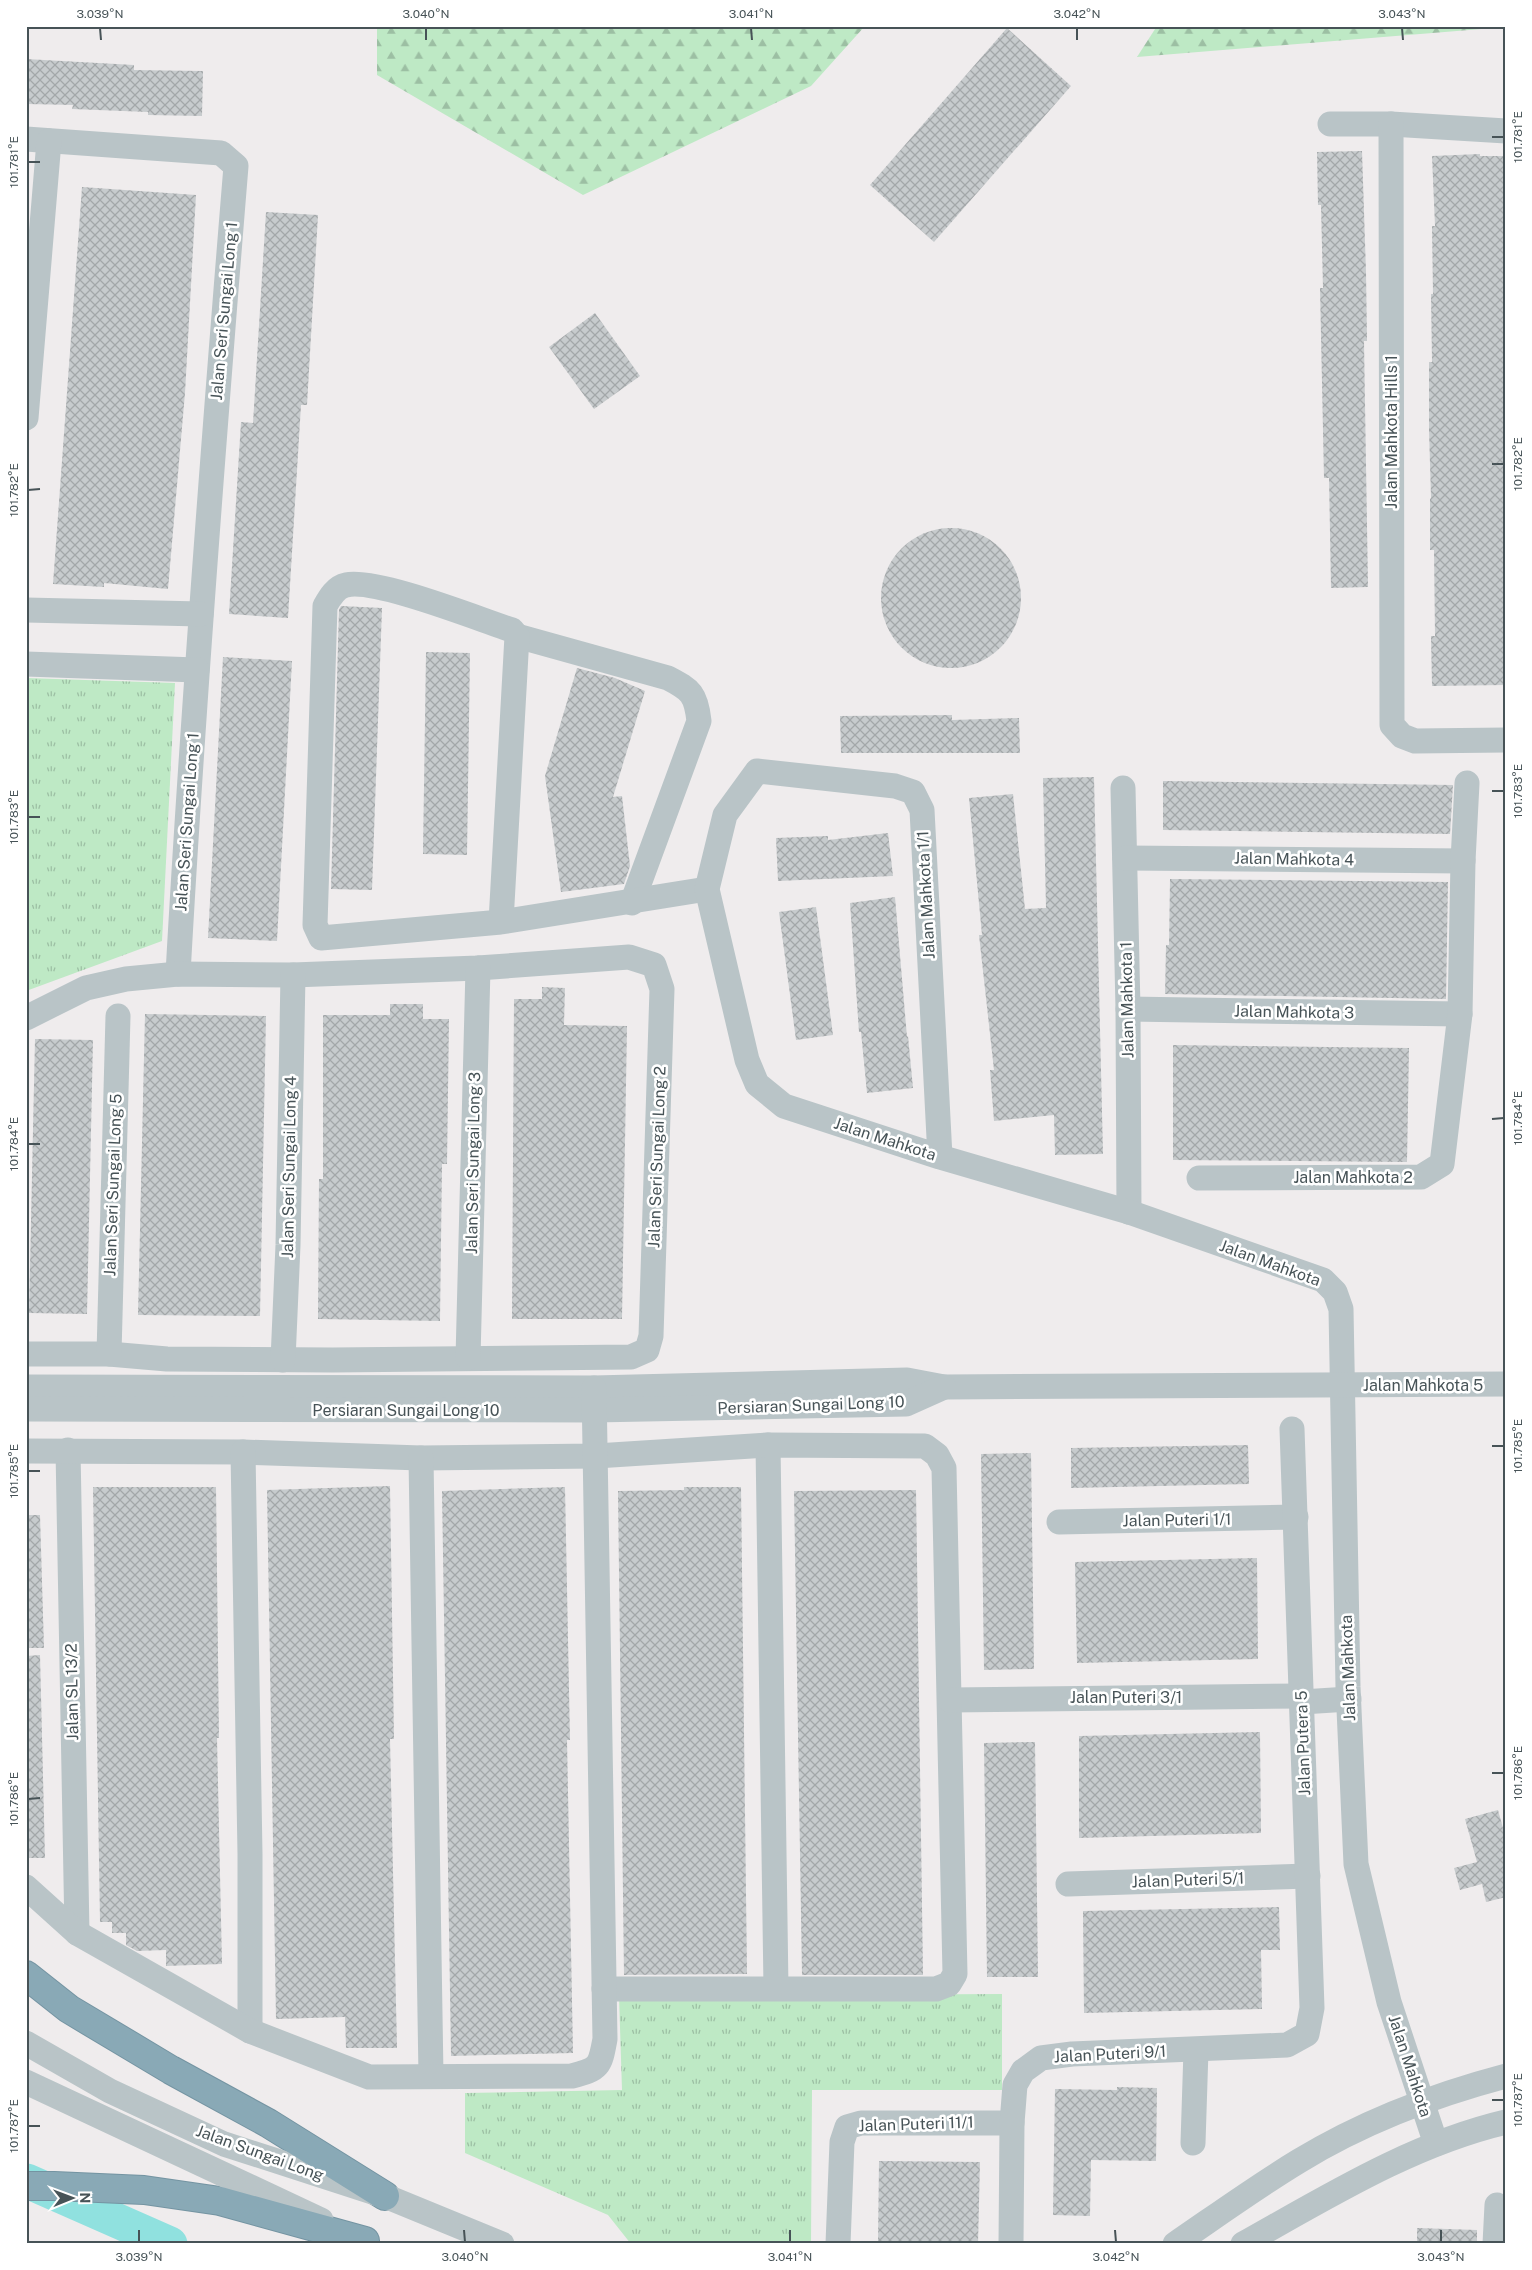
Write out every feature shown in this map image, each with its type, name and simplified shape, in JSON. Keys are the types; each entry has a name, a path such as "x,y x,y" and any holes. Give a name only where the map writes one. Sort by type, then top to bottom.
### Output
{"highway":[{"path":"26,1975 70,2009 172,2070 268,2123 385,2196"},
{"path":"26,2186 144,2190 220,2202 369,2242"}],"street":[{"path":"1330,124 1392,124 1506,131"},
{"name":"Jalan Mahkota Hills 1","path":"1392,124 1392,725 1402,736 1415,741 1506,740"},
{"path":"26,418 38,140"},
{"name":"Jalan Seri Sungai Long 1","path":"38,140 221,153 236,166 201,614 178,974"},
{"path":"632,903 699,721 697,702 687,688 668,678 517,636 512,630 377,587 346,585 334,592 325,606 315,925 317,933 321,938 501,922 632,903 707,890"},
{"path":"26,610 201,614"},
{"path":"501,922 517,636"},
{"path":"26,664 197,670"},
{"name":"Jalan Mahkota","path":"756,771 725,814 707,890 747,1060 757,1084 784,1106 940,1157 1129,1212 1323,1280 1335,1292 1341,1309 1341,1385 1349,1693 1356,1864 1389,2002 1436,2144"},
{"name":"Jalan Mahkota 1/1","path":"756,771 894,786 912,792 922,810 940,1157"},
{"path":"1460,1014 1463,860 1467,783"},
{"name":"Jalan Mahkota 1","path":"1123,788 1128,1009 1129,1212"},
{"name":"Jalan Mahkota 4","path":"1125,858 1463,860"},
{"name":"Jalan Seri Sungai Long 2","path":"468,1358 631,1357 647,1350 651,1336 662,989 654,965 629,957 478,968"},
{"path":"26,1018 86,988 126,980 178,974 293,975 478,968"},
{"name":"Jalan Seri Sungai Long 3","path":"468,1358 478,968"},
{"name":"Jalan Seri Sungai Long 4","path":"283,1360 288,1245 293,975"},
{"name":"Jalan Mahkota 3","path":"1128,1009 1460,1014"},
{"name":"Jalan Mahkota 2","path":"1199,1178 1420,1177 1442,1164 1460,1014"},
{"name":"Jalan Seri Sungai Long 5","path":"109,1354 118,1016"},
{"path":"26,1354 109,1354 166,1359 468,1358"},
{"name":"Persiaran Sungai Long 10","path":"26,1409 594,1399 906,1380 944,1387"},
{"name":"Jalan Mahkota 5","path":"944,1387 1506,1384"},
{"name":"Persiaran Sungai Long 10","path":"26,1387 594,1399"},
{"path":"26,1887 77,1933 250,2031 370,2077 572,2076 591,2071 601,2061 605,2039 594,1399"},
{"name":"Jalan Putera 5","path":"1287,2045 1307,2034 1312,2008 1292,1429"},
{"path":"768,1445 776,1988"},
{"path":"26,1451 243,1452 421,1458 596,1456 768,1445 925,1446 937,1454 944,1468 950,1700 955,1974 949,1984 936,1989 604,1989"},
{"name":"Jalan SL 13/2","path":"68,1450 77,1933"},
{"path":"243,1452 250,1854 250,2031"},
{"path":"421,1458 431,2076"},
{"name":"Jalan Puteri 1/1","path":"1059,1522 1296,1517"},
{"name":"Jalan Puteri 3/1","path":"950,1700 1302,1696 1349,1693"},
{"name":"Jalan Puteri 5/1","path":"1068,1884 1308,1876"},
{"name":"Jalan Sungai Long","path":"26,2043 110,2092 224,2144 385,2196 502,2244"},
{"name":"Jalan Puteri 9/1","path":"1011,2244 1014,2085 1023,2071 1041,2058 1072,2054 1287,2045"},
{"path":"1193,2143 1196,2050"},
{"path":"1175,2244 1299,2161 1339,2139 1421,2102 1506,2076"},
{"name":"Jalan Sungai Long","path":"26,2082 369,2242"},
{"name":"Jalan Puteri 11/1","path":"838,2244 842,2142 847,2127 860,2123 1012,2122"},
{"path":"1243,2244 1356,2181 1436,2144 1506,2122"},
{"path":"1495,2244 1497,2205"}],"green space":[{"path":"377,26 865,26 811,86 583,195 377,75"},
{"path":"1157,26 1506,26 1506,27 1137,57"},
{"path":"26,678 175,683 162,941 26,991"},
{"path":"1002,1994 1002,2090 812,2090 811,2244 631,2244 608,2215 465,2153 465,2093 622,2090 619,1996"}],"building":[{"path":"1007,28 1071,86 934,242 870,185"},
{"path":"26,59 134,65 134,70 203,71 202,116 148,115 148,112 72,109 73,105 26,104"},
{"path":"1362,151 1367,341 1364,341 1368,587 1331,588 1329,478 1324,478 1320,288 1323,288 1321,205 1318,205 1317,152"},
{"path":"1480,154 1480,156 1506,156 1506,685 1432,686 1431,636 1435,636 1434,550 1430,550 1429,362 1432,362 1432,226 1435,226 1432,156"},
{"path":"82,187 196,195 185,393 168,589 104,583 104,587 53,584"},
{"path":"266,212 318,215 307,405 301,405 288,618 229,614 241,422 253,423"},
{"path":"595,313 640,376 594,409 549,347"},
{"path":"951,528 978,534 990,540 1000,549 1009,559 1015,571 1021,598 1015,625 1009,637 1000,647 990,656 978,662 951,668 924,662 912,656 902,647 893,637 887,625 881,598 887,571 893,559 902,549 912,540 924,534"},
{"path":"341,606 382,608 372,890 331,889 339,610"},
{"path":"426,652 470,653 467,855 423,854"},
{"path":"223,657 292,661 277,941 208,938"},
{"path":"577,668 615,678 645,691 613,797 622,796 630,866 624,884 561,892 545,776"},
{"path":"952,715 952,720 1019,718 1020,753 841,753 840,716"},
{"path":"1094,777 1103,1154 1055,1155 1054,1115 994,1121 990,1070 994,1070 979,935 982,935 969,798 1013,794 1025,909 1046,908 1043,778"},
{"path":"1163,781 1453,785 1450,834 1163,830"},
{"path":"888,833 893,876 778,881 776,838 828,836 828,840"},
{"path":"1170,879 1448,882 1446,999 1165,994 1166,945 1169,945"},
{"path":"895,897 913,1088 867,1093 861,1032 859,1032 850,903"},
{"path":"816,907 833,1035 796,1040 779,912"},
{"path":"542,987 565,988 564,1025 627,1026 622,1319 512,1319 514,999 542,999"},
{"path":"390,1004 423,1004 423,1019 449,1019 447,1164 442,1164 440,1321 318,1319 319,1179 323,1179 323,1015 390,1015"},
{"path":"145,1014 266,1016 260,1316 138,1315"},
{"path":"35,1039 93,1040 87,1314 29,1313"},
{"path":"1173,1045 1409,1048 1407,1162 1173,1160"},
{"path":"1248,1445 1249,1484 1071,1488 1071,1448"},
{"path":"1031,1453 1034,1669 984,1670 981,1454"},
{"path":"390,1486 394,1739 390,1739 397,2048 346,2048 345,2017 276,2019 267,1490"},
{"path":"93,1487 216,1487 219,1738 217,1738 222,1964 166,1966 166,1950 137,1951 126,1945 126,1933 112,1933 112,1922 100,1922"},
{"path":"565,1487 570,1740 567,1740 573,2053 451,2056 442,1491"},
{"path":"684,1487 741,1487 747,1974 624,1975 618,1491 684,1490"},
{"path":"916,1490 923,1975 802,1975 794,1491"},
{"path":"26,1515 40,1515 44,1648 26,1648"},
{"path":"1257,1558 1258,1659 1077,1663 1075,1562"},
{"path":"40,1655 45,1858 26,1858 26,1656"},
{"path":"1260,1732 1261,1833 1079,1838 1079,1736"},
{"path":"1035,1742 1038,1977 987,1977 984,1743"},
{"path":"1498,1810 1506,1839 1506,1897 1486,1902 1482,1884 1460,1890 1454,1868 1477,1862 1465,1819"},
{"path":"1279,1907 1280,1950 1261,1950 1262,2009 1084,2013 1083,1911"},
{"path":"1117,2087 1157,2088 1156,2161 1091,2160 1090,2216 1053,2215 1055,2089 1117,2090"},
{"path":"879,2161 980,2162 978,2244 878,2244"},
{"path":"1417,2228 1477,2230 1477,2244 1417,2244"}],"waterway":[{"path":"27,2181 170,2244"}]}
